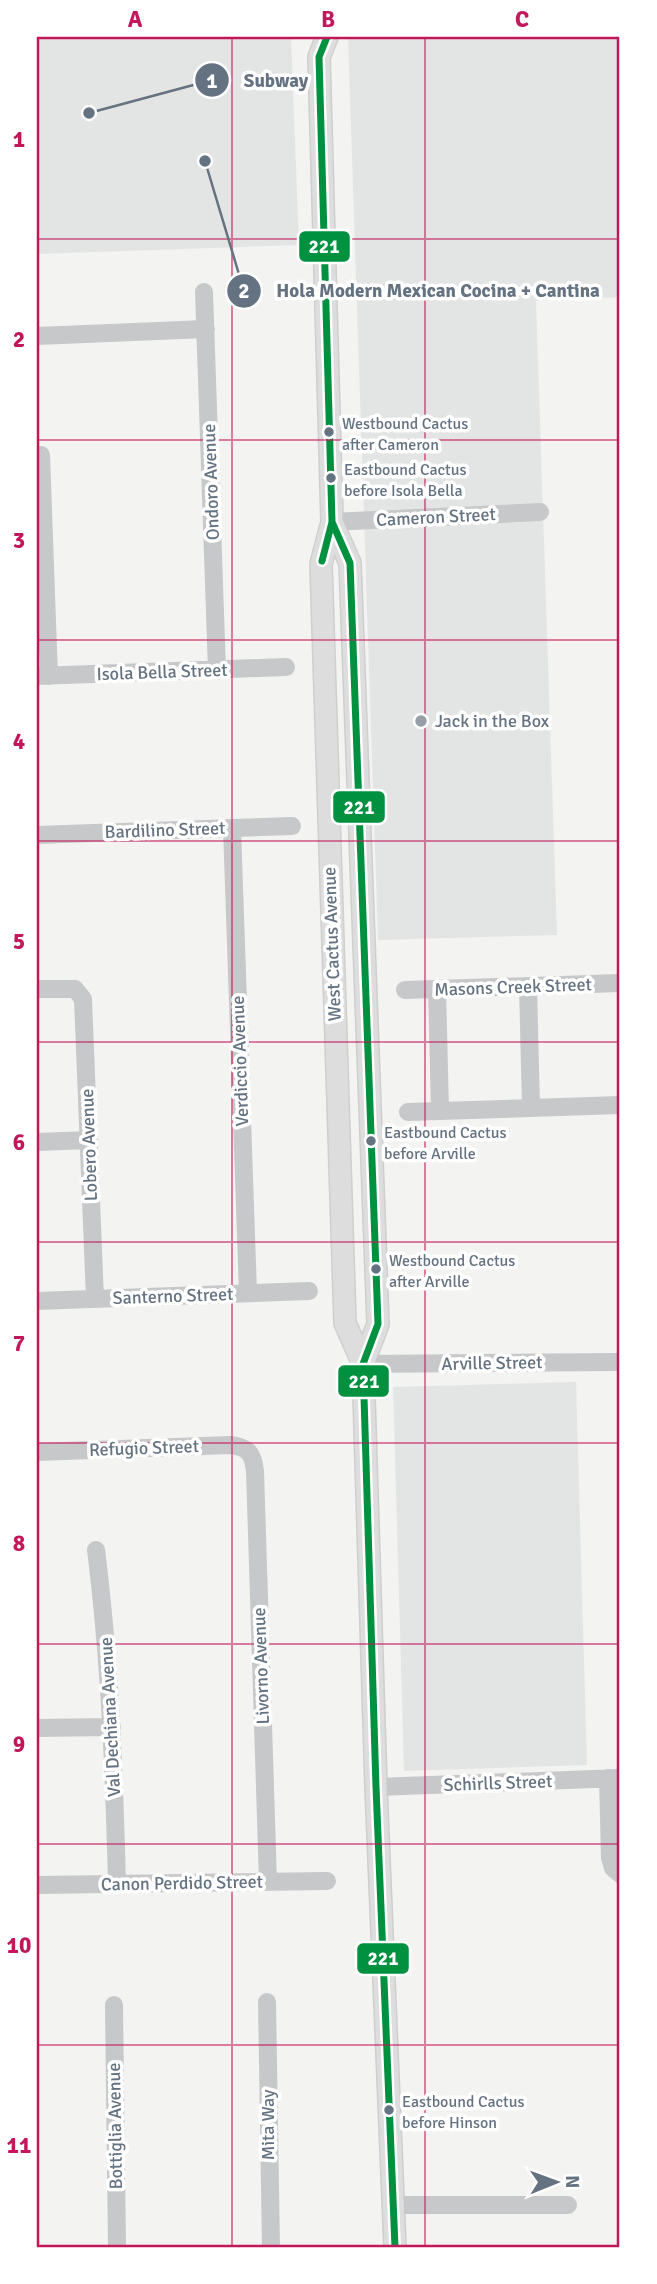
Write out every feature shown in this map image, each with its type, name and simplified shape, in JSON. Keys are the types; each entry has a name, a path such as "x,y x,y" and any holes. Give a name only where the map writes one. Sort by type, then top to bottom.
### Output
{"main road":[{"name":"West Cactus Avenue","path":"310,37 323,47 332,522 321,565 344,1310 345,1323 363,1364 376,1787 395,2247"},
{"name":"West Cactus Avenue","path":"332,522 350,564 356,699 378,1324 363,1364"}],"street":[{"name":"Ondoro Avenue","path":"204,292 218,671"},
{"path":"37,335 206,329"},
{"path":"41,455 43,676"},
{"name":"Cameron Street","path":"332,522 540,512"},
{"name":"Isola Bella Street","path":"43,676 286,667"},
{"name":"Bardilino Street","path":"37,835 292,826"},
{"name":"Verdiccio Avenue","path":"232,828 248,1293"},
{"name":"Masons Creek Street","path":"405,990 620,983"},
{"path":"528,986 531,1107"},
{"name":"Lobero Avenue","path":"37,989 70,988 80,992 84,1005 95,1299"},
{"path":"437,989 440,1110"},
{"path":"408,1112 620,1105"},
{"path":"37,1142 89,1140"},
{"name":"Santerno Street","path":"37,1301 309,1291"},
{"name":"Arville Street","path":"363,1364 620,1362"},
{"name":"Refugio Street","path":"37,1452 230,1446 240,1446 250,1451"},
{"name":"Livorno Avenue","path":"250,1451 255,1471 268,1882"},
{"name":"Val Dechiana Avenue","path":"96,1550 106,1629 117,1884"},
{"path":"37,1728 112,1727"},
{"path":"614,1778 611,1858 613,1868 620,1874"},
{"name":"Schirlls Street","path":"376,1787 614,1778"},
{"name":"Canon Perdido Street","path":"37,1885 327,1881"},
{"name":"Mita Way","path":"267,2002 271,2247"},
{"name":"Bottiglia Avenue","path":"114,2005 117,2247"},
{"path":"394,2205 568,2205"}],"shaded area":[{"path":"37,37 291,37 299,245 37,254"},
{"path":"348,37 620,37 620,297 536,301 557,935 378,940"},
{"path":"576,1382 587,1765 404,1771 393,1387"}],"transit line":[{"name":"221","path":"322,561 332,522 319,57 327,37"},
{"name":"221","path":"332,522 350,563 378,1324 363,1364 376,1787 395,2247"}],"place":[{"name":"Subway","path":"89,113"},
{"name":"Hola Modern Mexican Cocina + Cantina","path":"205,161"},
{"name":"Westbound Cactus after Cameron","path":"329,432"},
{"name":"Eastbound Cactus before Isola Bella","path":"331,478"},
{"name":"Jack in the Box","path":"421,721"},
{"name":"Eastbound Cactus before Arville","path":"371,1141"},
{"name":"Westbound Cactus after Arville","path":"376,1269"},
{"name":"Eastbound Cactus before Hinson","path":"389,2110"}]}
